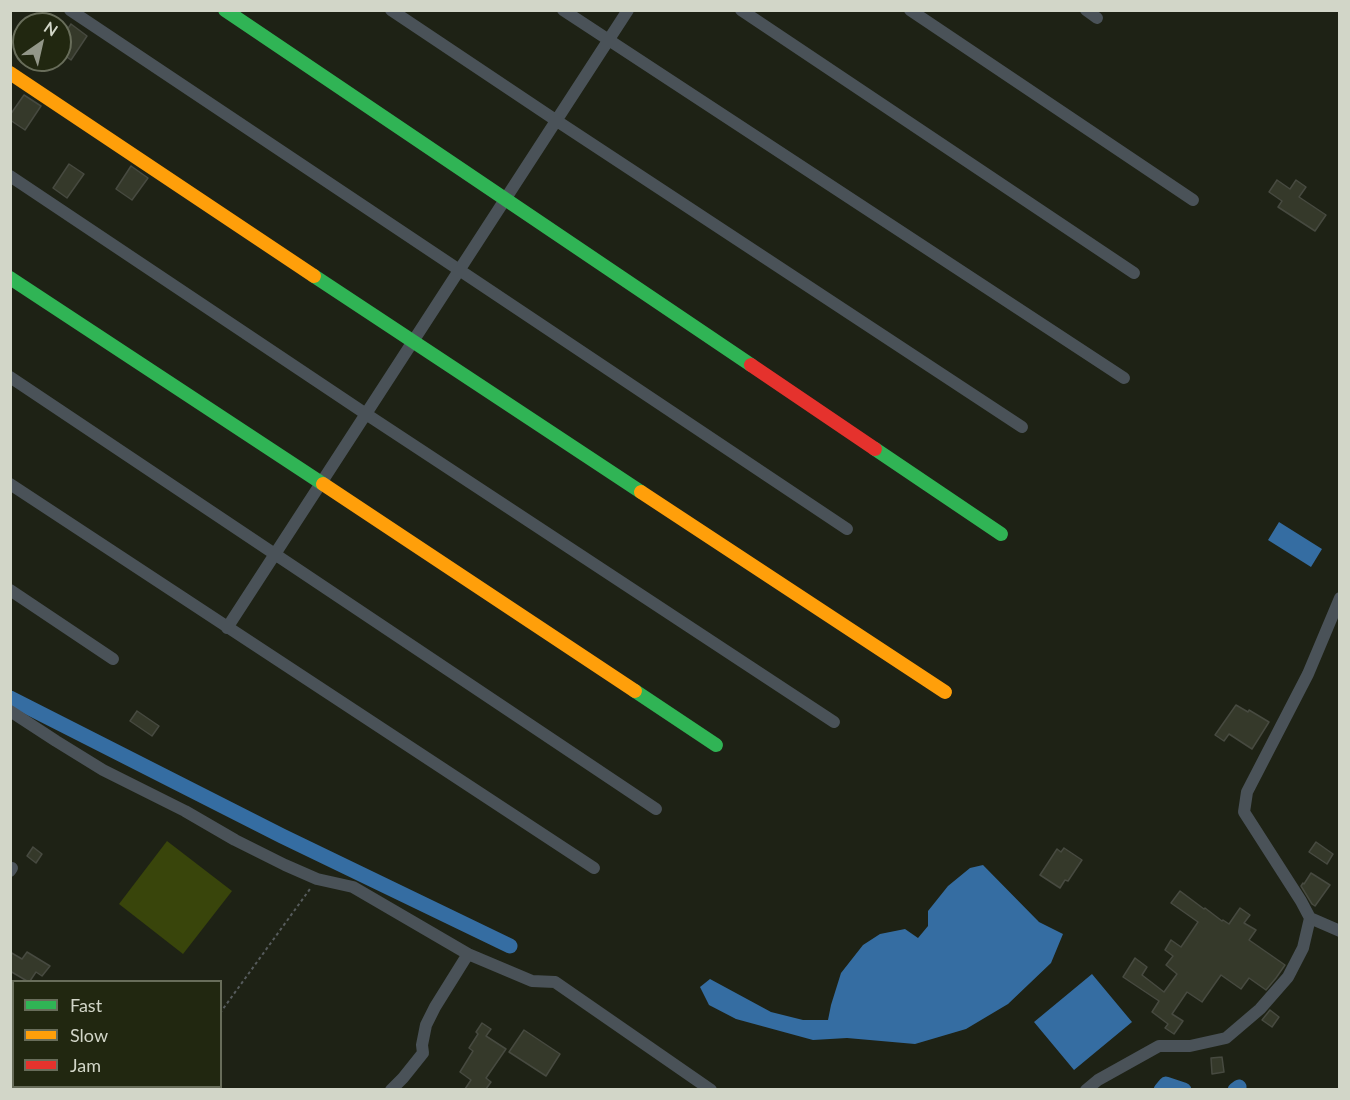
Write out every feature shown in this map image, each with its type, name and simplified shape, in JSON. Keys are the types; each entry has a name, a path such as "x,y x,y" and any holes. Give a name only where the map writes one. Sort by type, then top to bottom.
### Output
{"street":[{"path":"70,10 847,529"},
{"path":"225,10 1001,534"},
{"path":"391,10 1022,427"},
{"path":"563,10 1124,378"},
{"path":"227,628 628,10"},
{"path":"741,10 1134,273"},
{"path":"910,10 1193,200"},
{"path":"1086,10 1097,18"},
{"path":"10,73 413,342 945,692"},
{"path":"10,176 834,722"},
{"path":"10,278 716,745"},
{"path":"10,377 656,809"},
{"path":"10,484 594,868"},
{"path":"10,590 113,659"},
{"path":"1340,598 1308,674 1247,792 1244,812 1310,918 1340,931"},
{"path":"10,711 103,770 285,865 317,879 353,887 468,954 532,981 555,982 711,1089"},
{"path":"1086,1089 1159,1046 1190,1046 1226,1038 1260,1010 1288,977 1303,948 1310,918"},
{"path":"391,1089 423,1053 422,1045 426,1025 468,954"}],"path":[{"path":"222,1011 317,879"}],"green space":[{"path":"167,841 232,891 183,954 119,904"}],"water":[{"path":"1279,522 1322,549 1311,567 1268,540"},
{"path":"983,865 1039,922 1063,934 1051,963 1008,1004 966,1029 915,1044 847,1038 813,1040 736,1019 709,1005 700,987 710,979 771,1012 803,1020 828,1020 841,973 863,945 880,934 905,929 918,938 928,926 928,911 948,886 970,868"},
{"path":"1092,974 1132,1022 1074,1070 1034,1022"}],"building":[{"path":"72,25 87,36 72,58"},
{"path":"24,95 41,106 25,130 10,120 10,115"},
{"path":"69,164 84,174 67,198 53,188"},
{"path":"131,166 148,178 132,200 116,189"},
{"path":"1277,180 1290,189 1296,180 1306,187 1299,197 1326,215 1315,231 1278,207 1282,201 1269,192"},
{"path":"1236,705 1269,722 1252,749 1229,734 1224,741 1215,735"},
{"path":"137,711 159,726 152,736 130,721"},
{"path":"1316,842 1333,854 1327,864 1309,852"},
{"path":"33,847 42,854 36,863 27,856"},
{"path":"1064,848 1082,860 1068,881 1065,880 1060,888 1040,875 1057,849 1061,852"},
{"path":"1311,873 1330,885 1315,906 1301,886"},
{"path":"1180,891 1229,924 1240,908 1250,915 1244,923 1256,930 1249,940 1285,965 1266,990 1249,978 1241,989 1221,975 1202,1002 1187,992 1172,1014 1183,1021 1174,1034 1165,1028 1168,1024 1152,1012 1159,1001 1123,977 1135,958 1147,967 1142,975 1164,992 1177,974 1166,965 1173,956 1165,950 1171,940 1181,947 1198,922 1171,903"},
{"path":"10,952 22,959 27,952 50,966 42,976 36,972 31,980 25,980 10,971"},
{"path":"1270,1010 1279,1017 1272,1027 1262,1020"},
{"path":"482,1023 491,1029 486,1036 506,1049 486,1078 491,1082 486,1089 465,1089 471,1080 460,1072 473,1051 469,1048"},
{"path":"524,1030 560,1054 546,1076 509,1052"},
{"path":"1222,1057 1224,1072 1212,1074 1211,1058"}],"waterway":[{"path":"10,698 282,836 510,946"},
{"path":"1161,1090 1166,1084 1184,1090"},
{"path":"1235,1090 1239,1087"}],"traffic: fast":[{"path":"225,10 751,365"},
{"path":"314,276 641,492"},
{"path":"10,278 323,484"},
{"path":"875,449 1001,534"},
{"path":"635,691 716,745"}],"traffic: slow":[{"path":"10,73 314,276"},
{"path":"323,484 635,691"},
{"path":"641,492 945,692"}],"traffic: jam":[{"path":"751,365 875,449"}]}
